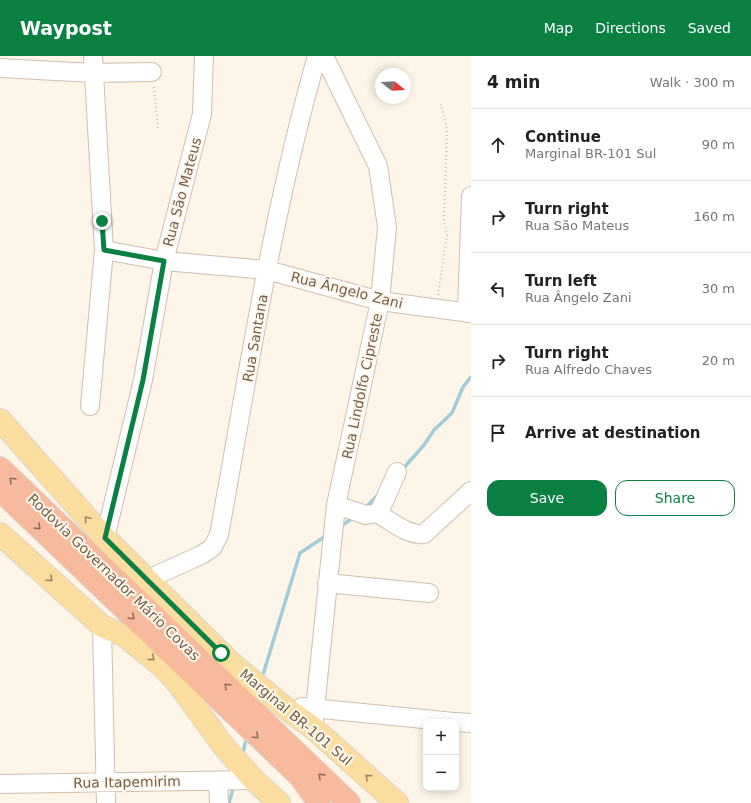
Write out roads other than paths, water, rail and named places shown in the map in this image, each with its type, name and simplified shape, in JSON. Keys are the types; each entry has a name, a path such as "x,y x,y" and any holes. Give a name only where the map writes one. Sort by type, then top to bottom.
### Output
{"highway":[{"name":"Rodovia Governador Mário Covas","path":"0,468 349,803"},
{"name":"Rodovia Governador Mário Covas","path":"0,490 327,803"},
{"path":"299,775 319,803"}],"main road":[{"name":"Marginal BR-101 Sul","path":"0,420 105,538 230,662 284,707 313,718 397,803"},
{"path":"0,534 102,626 125,636 163,667 177,682 225,748 254,780 279,803"}],"street":[{"name":"Rua São Mateus","path":"105,538 143,380 164,261 202,114 204,56"},
{"name":"Rua Santana","path":"146,580 201,555 212,548 219,535 267,270 298,122 317,56"},
{"name":"Rua Lindolfo Cipreste","path":"313,718 336,505 380,301 387,227 378,166 324,56"},
{"path":"0,68 93,64 152,72"},
{"path":"90,406 104,250 93,64"},
{"path":"469,313 471,196"},
{"name":"Rua Ângelo Zani","path":"104,250 164,261 267,270 380,301 469,313"},
{"path":"377,513 381,508 397,472"},
{"path":"336,505 366,515 377,513 417,535 424,534 471,492"},
{"path":"327,583 429,593"},
{"path":"102,626 106,803"},
{"path":"313,718 423,720"},
{"path":"459,722 471,723"},
{"name":"Rua Itapemirim","path":"0,784 254,780"},
{"path":"218,781 218,803"}],"waterway":[{"path":"401,471 424,445 434,430 452,413 463,387 471,377"},
{"path":"365,508 379,494"},
{"path":"340,527 354,517"},
{"path":"262,678 300,553 327,535"},
{"path":"242,756 247,736"},
{"path":"229,803 234,785"}]}
